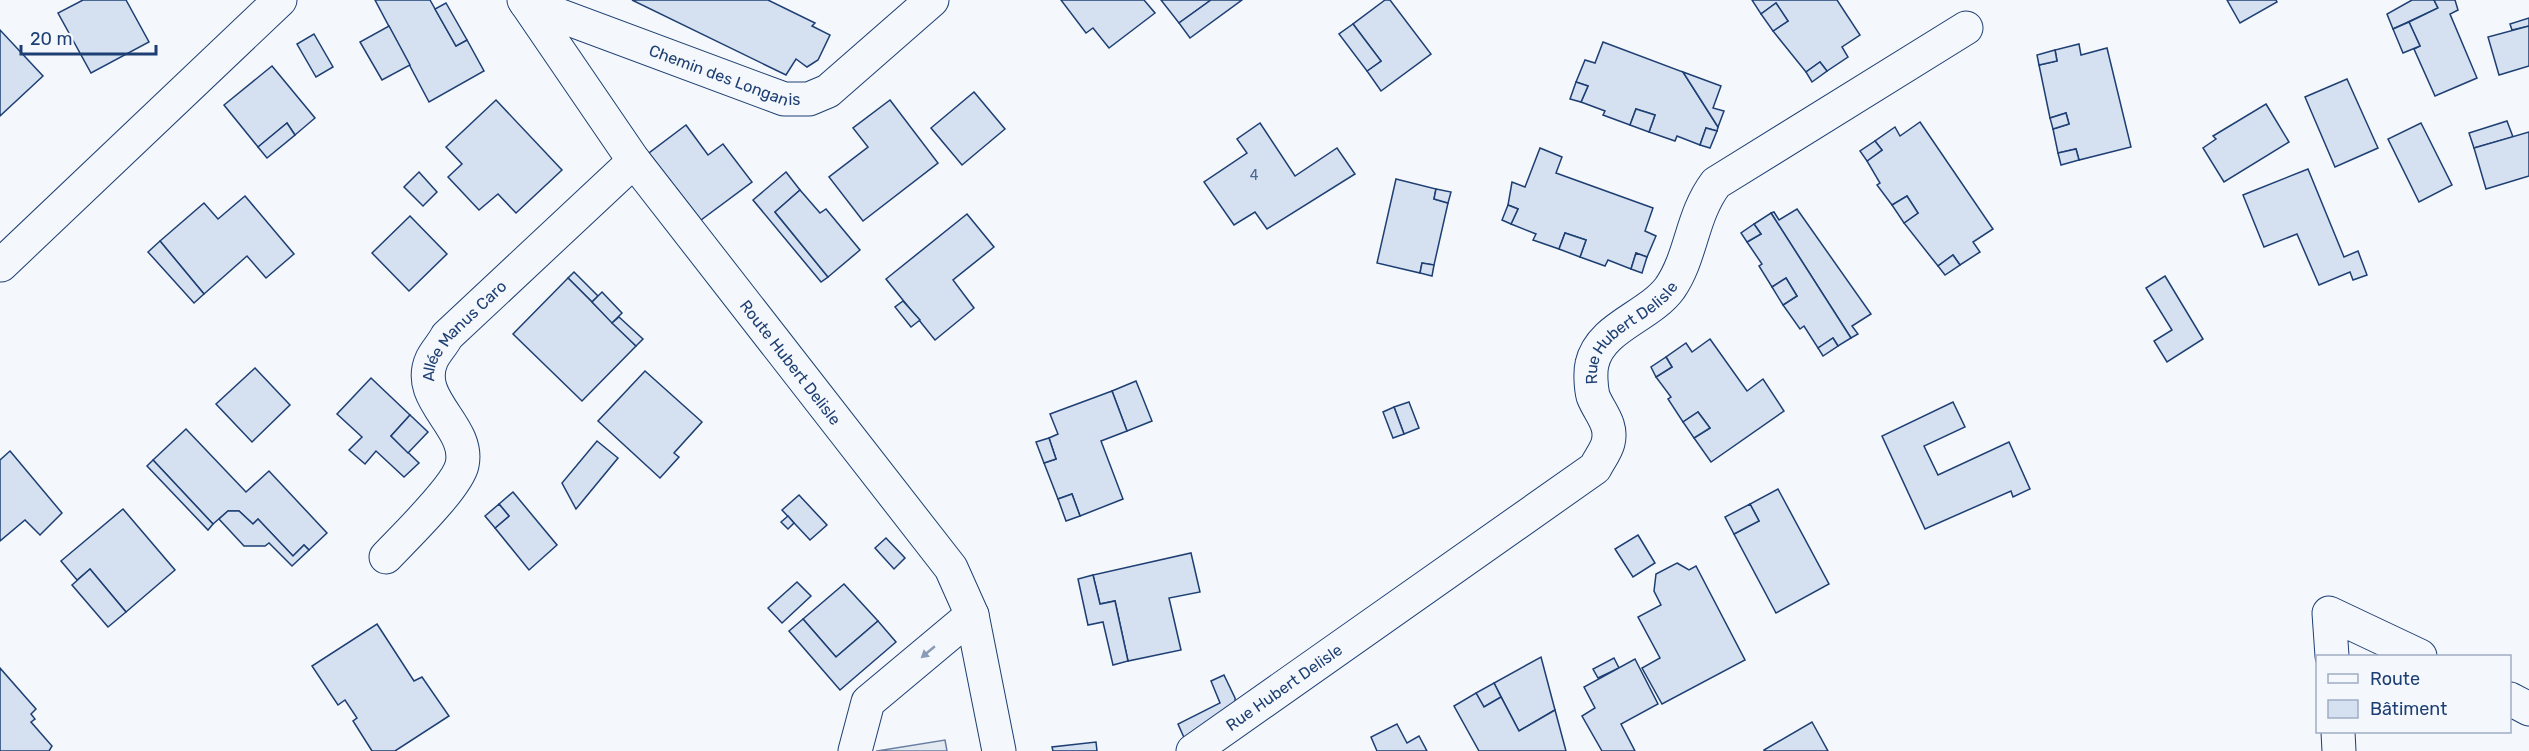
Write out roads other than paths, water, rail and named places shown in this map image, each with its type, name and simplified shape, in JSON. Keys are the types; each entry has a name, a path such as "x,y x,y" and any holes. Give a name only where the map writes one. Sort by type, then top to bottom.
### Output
{"street":[{"path":"1,265 280,0"},
{"name":"Chemin des Longanis","path":"525,1 784,99 809,99 828,91 932,0"},
{"name":"Route Hubert Delisle","path":"525,1 634,161 951,568 972,615 999,751"},
{"name":"Rue Hubert Delisle","path":"1193,751 1595,468 1608,443 1605,416 1593,395 1592,365 1596,351 1606,339 1653,305 1670,288 1681,268 1704,199 1716,183 1966,28"},
{"name":"Allée Manus Caro","path":"386,557 448,488 462,466 462,442 429,391 431,361 447,336 634,161"},
{"path":"2332,655 2329,613 2416,655"},
{"path":"855,751 868,702 972,615"},
{"path":"2511,700 2529,709"},
{"path":"2338,733 2339,751"}]}
